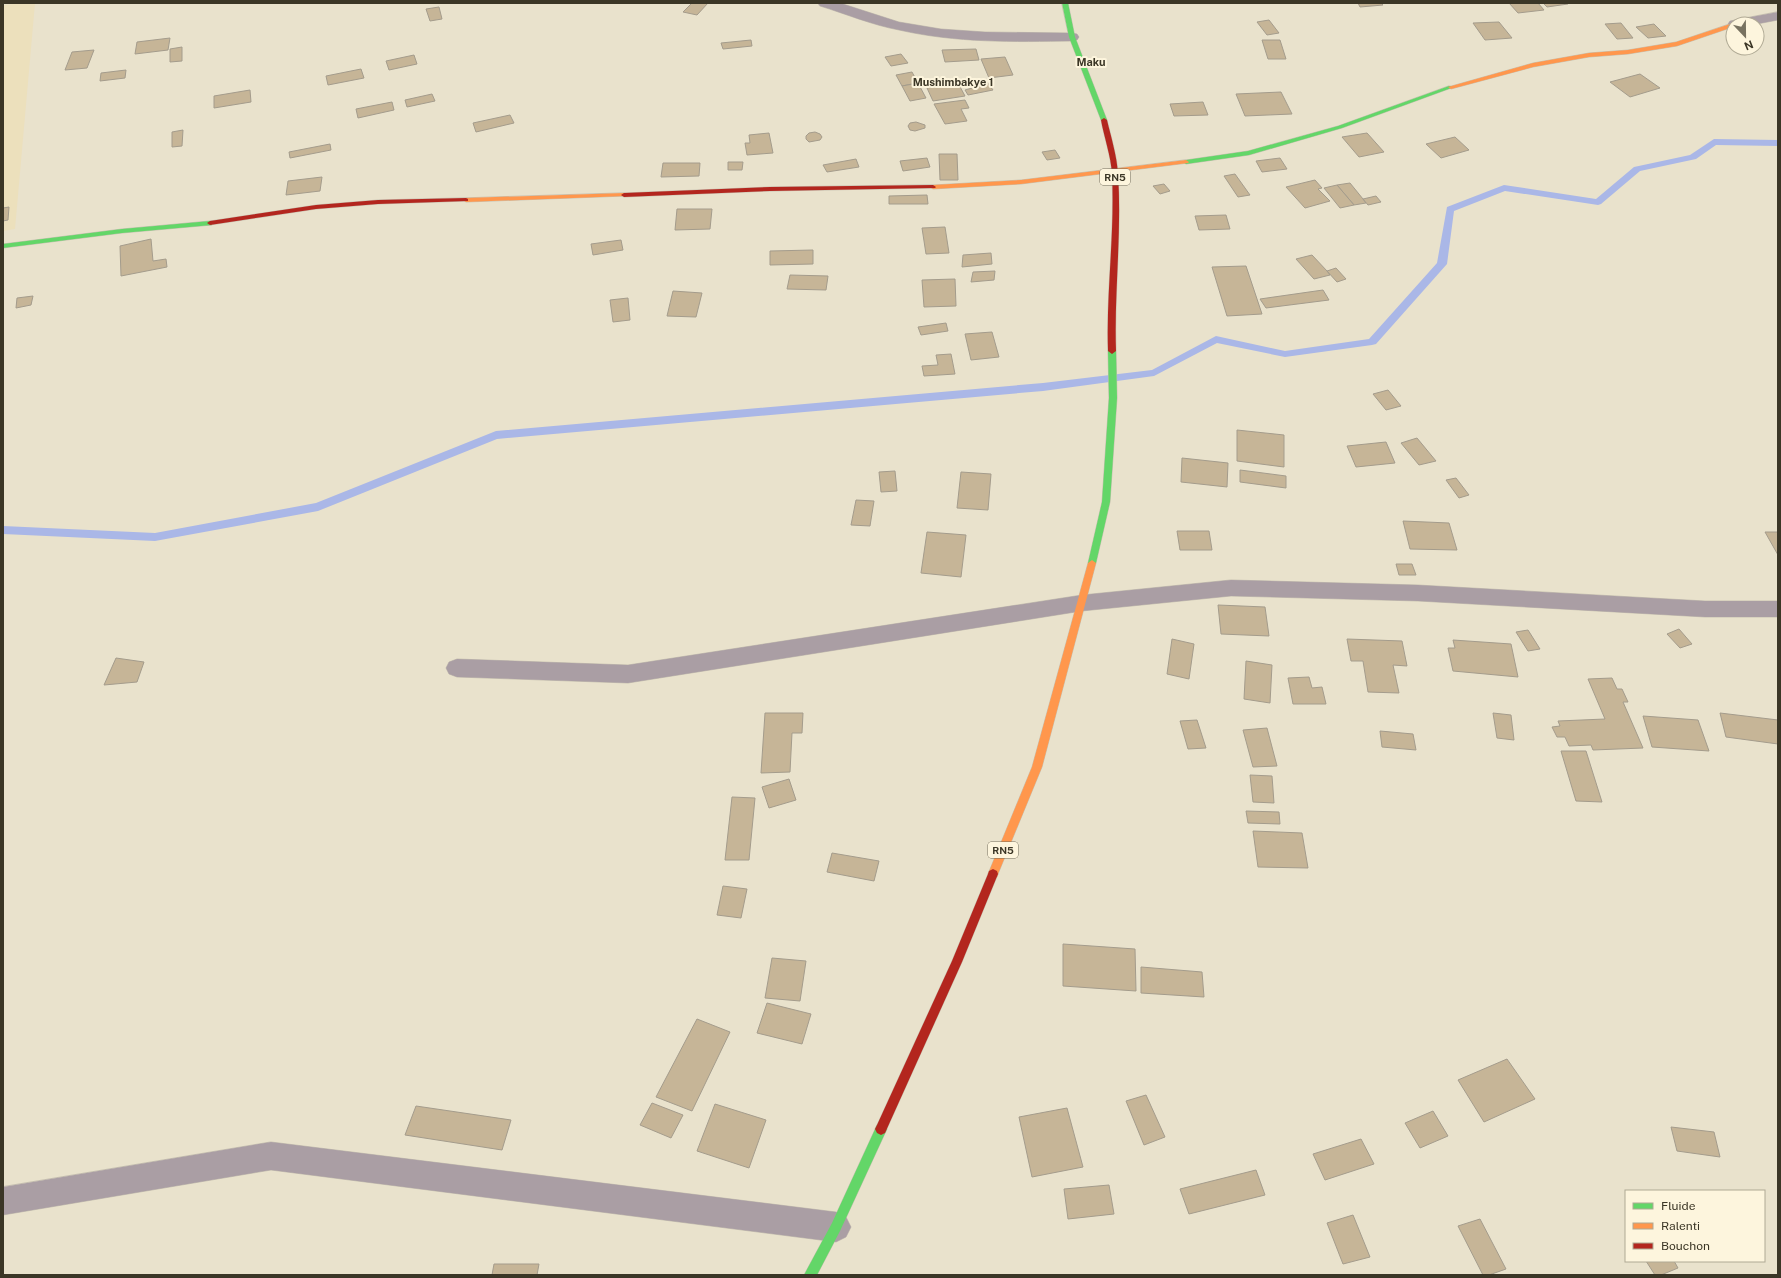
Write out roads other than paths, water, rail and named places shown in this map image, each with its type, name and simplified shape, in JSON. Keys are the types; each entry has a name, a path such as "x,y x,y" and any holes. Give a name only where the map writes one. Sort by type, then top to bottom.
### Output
{"main road":[{"name":"RN5","path":"810,1275 836,1227 957,962 1037,767 1082,603 1106,502 1113,398 1111,323 1116,212 1114,172 1102,113 1072,36 1065,3"},
{"path":"3,246 122,231 196,225 316,207 378,202 581,197 770,189 976,186 1114,172 1249,153 1340,127 1436,91 1533,65 1589,55 1628,52 1677,44 1725,27"}],"street":[{"path":"825,3 862,16 898,26 939,32 981,36 1072,36"},
{"path":"1765,18 1778,16"},
{"path":"458,668 628,674 1082,603 1231,588 1418,593 1705,609 1778,609"},
{"path":"3,1201 271,1156 836,1227"}],"waterway":[{"path":"3,530 155,537 318,507 496,435 1043,387 1154,373 1216,339 1285,354 1372,342 1442,264 1450,209 1504,188 1598,202 1637,169 1693,157 1714,142 1778,143"}],"district":[{"name":"Maku","path":"1091,62"},
{"name":"Mushimbakye 1","path":"953,82"}]}
